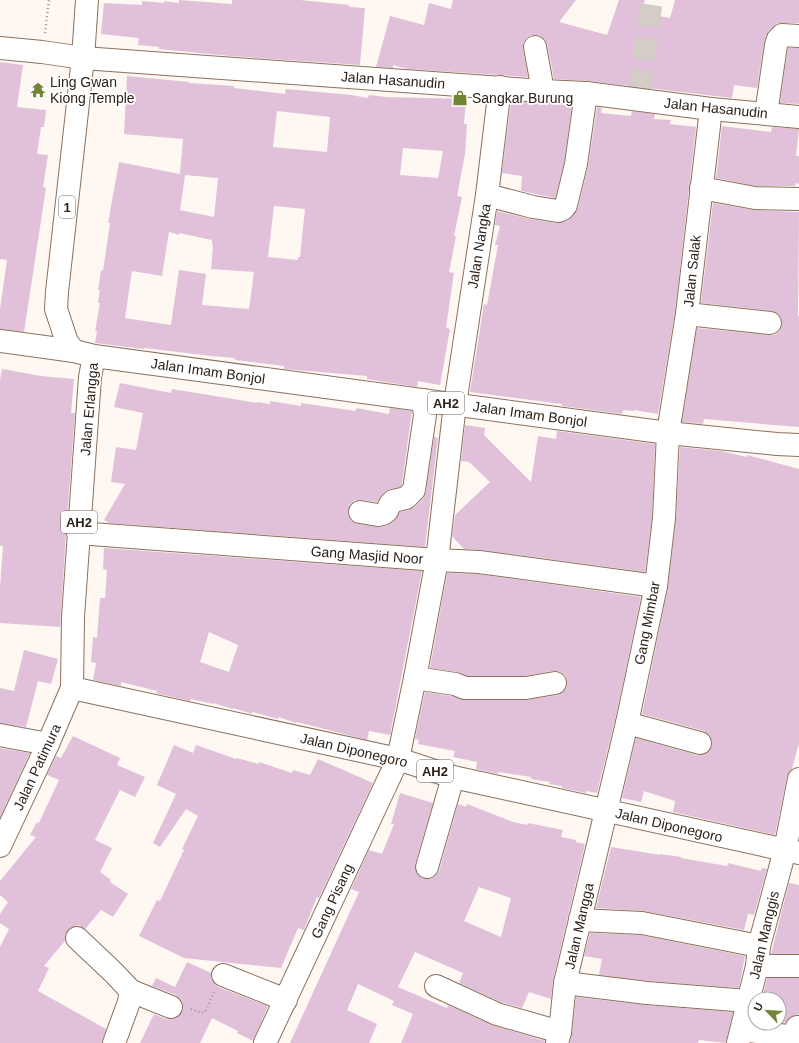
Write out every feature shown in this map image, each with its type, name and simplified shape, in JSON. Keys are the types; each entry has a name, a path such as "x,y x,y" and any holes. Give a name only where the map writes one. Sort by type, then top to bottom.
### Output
{"main road":[{"name":"Jalan Erlangga","path":"72,688 72,617 90,377 84,353 67,342 56,309 83,58 87,3"},
{"path":"766,114 778,39 782,35 799,36"},
{"name":"Jalan Hasanudin","path":"0,48 83,58 543,91 638,95 711,109 799,117"},
{"path":"535,48 543,91"},
{"name":"Jalan Nangka","path":"436,560 455,404 487,196 500,87"},
{"path":"487,196 533,207 558,211 563,209 566,205 576,164 586,93"},
{"name":"Jalan Salak","path":"668,433 687,314 711,109"},
{"path":"701,188 755,198 799,199"},
{"path":"687,314 770,323"},
{"name":"Jalan Imam Bonjol","path":"0,341 668,433 799,445"},
{"path":"360,512 378,515 383,514 387,511 390,504 394,501 406,498 414,490 425,415 423,400"},
{"name":"Gang Mimbar","path":"606,811 627,723 656,586 664,518 668,433"},
{"name":"Gang Masjid Noor","path":"78,533 479,562 656,586"},
{"name":"Gang Pisang","path":"265,1043 398,759 415,678 436,560"},
{"path":"415,678 455,684 465,688 526,688 555,683"},
{"name":"Jalan Patimura","path":"0,846 48,744 72,688"},
{"name":"Jalan Diponegoro","path":"72,688 398,759 453,777 792,852"},
{"path":"627,723 700,743"},
{"path":"0,735 48,744"},
{"path":"427,867 453,777"},
{"name":"Jalan Manggis","path":"750,991 758,956 792,852 799,779"},
{"name":"Jalan Mangga","path":"558,1037 565,983 606,811"},
{"path":"580,920 642,923 799,966"},
{"path":"77,938 131,991 171,1007"},
{"path":"223,975 286,1000"},
{"path":"565,983 647,993 747,1001"},
{"path":"436,986 497,1014 558,1037"},
{"path":"114,1043 130,1002 131,991"},
{"name":"Jalan Manggis","path":"740,1037 747,1006"},
{"path":"740,1037 794,1037 797,1027 799,1027"}],"path":[{"path":"42,52 49,0"},
{"path":"171,1007 181,1006 202,1013 205,1012 223,975"}],"building":[{"path":"179,0 232,4 232,0 300,0 365,8 360,65 230,56 159,49 159,47 138,45 139,38 101,34 104,3 142,5 142,1 179,3"},
{"path":"453,0 576,0 559,22 607,35 619,0 645,0 641,13 670,18 675,0 799,0 799,23 778,23 769,30 764,43 757,88 734,85 732,98 588,81 554,79 547,44 539,35 527,37 523,43 528,77 408,69 393,65 393,68 376,67 390,16 424,25 429,3 451,9"},
{"path":"788,48 799,48 799,104 780,103"},
{"path":"0,62 23,65 17,107 46,110 44,127 41,127 37,154 48,155 43,187 46,188 24,332 0,329 0,309 7,260 0,259"},
{"path":"127,76 189,83 234,86 234,88 285,94 286,89 368,98 369,95 387,97 466,99 464,124 467,124 465,154 457,196 462,197 454,236 456,236 449,272 454,273 446,328 450,329 440,385 418,381 417,387 367,379 367,376 284,369 284,366 235,360 235,358 95,343 97,331 95,331 100,303 98,303 100,290 98,290 101,270 103,271 110,223 108,223 119,162 180,174 183,139 124,134","holes":["277,111 330,117 327,152 273,147","403,148 443,151 438,178 400,175","185,175 218,178 214,217 180,210","274,206 305,209 300,257 298,257 298,260 268,257","169,232 212,240 211,269 254,272 249,309 202,305 206,274 179,270 171,325 125,318 132,271 162,276"]},
{"path":"511,101 572,105 564,162 555,198 521,191 522,176 502,173"},
{"path":"597,107 602,108 601,113 631,116 632,111 655,114 654,119 671,120 670,124 696,127 675,312 658,414 634,410 623,410 622,414 562,406 562,404 470,392 484,304 487,305 498,245 495,245 500,226 495,225 497,211 530,219 556,223 568,221 573,216 578,208 588,167"},
{"path":"722,126 771,132 772,127 799,129 796,156 799,156 799,184 796,183 795,186 756,186 716,178"},
{"path":"713,203 753,210 799,212 799,427 704,419 703,424 682,422 697,328 775,335 780,331 782,325 781,318 777,313 772,311 701,303"},
{"path":"2,369 41,376 74,379 71,413 75,413 60,627 0,623 0,587 3,546 0,546 0,380"},
{"path":"120,383 171,393 172,389 257,403 270,404 270,401 301,406 301,403 356,411 356,408 389,414 390,408 412,411 402,484 400,487 384,492 377,502 355,500 350,504 348,516 352,521 358,524 380,527 386,526 394,521 400,512 415,507 423,499 426,492 434,437 438,438 425,547 109,523 104,520 125,484 111,482 116,447 136,450 143,413 114,407"},
{"path":"465,425 485,428 484,435 531,482 538,436 556,439 557,431 655,444 652,517 645,572 464,549 452,536 455,515 490,482 469,462 461,461"},
{"path":"680,447 721,451 747,457 747,455 799,469 799,743 792,769 787,777 775,835 673,812 675,801 644,791 641,802 622,798 636,738 697,755 703,755 708,752 712,746 712,740 704,731 642,714 668,588 676,519"},
{"path":"104,548 422,571 390,735 369,731 367,740 297,722 296,723 279,717 278,719 252,712 252,714 213,703 191,699 190,701 168,696 156,693 157,691 121,682 121,686 93,680 96,663 91,662 93,637 97,638 100,598 105,598 107,570 103,569","holes":["209,632 238,645 229,672 200,662"]},
{"path":"447,573 478,574 641,597 615,720 597,793 587,791 586,793 562,788 562,786 549,784 550,782 531,779 531,777 499,772 498,774 476,769 477,762 453,757 455,751 418,744 419,740 415,739 425,692 452,696 465,700 526,700 558,695 567,687 565,675 559,671 525,676 467,676 457,672 430,668"},
{"path":"24,650 58,659 51,684 38,681 26,727 0,723 0,688 14,691"},
{"path":"73,736 120,758 117,765 145,777 135,797 120,790 95,840 112,848 100,872 111,880 110,882 128,894 113,917 101,910 85,929 78,925 68,930 65,935 65,941 44,966 49,968 38,991 106,1029 102,1043 0,1043 0,947 9,929 0,923 0,914 8,902 0,895 0,881 36,837 30,835 37,822 39,823 59,780 47,775 56,756 61,758"},
{"path":"174,745 193,753 196,745 236,759 259,764 259,762 292,773 293,770 310,775 318,759 373,783 319,898 317,897 304,930 298,928 281,968 184,958 139,936 157,900 160,901 198,816 186,809 160,847 153,843 176,794 157,785"},
{"path":"0,748 30,753 0,817"},
{"path":"400,793 433,803 415,864 415,870 418,875 424,879 430,879 439,871 458,804 466,807 467,804 513,822 527,825 528,823 563,830 561,837 576,840 576,842 585,844 553,980 551,999 529,992 522,1008 501,1002 459,983 463,973 415,952 398,987 447,1008 448,1005 492,1025 545,1041 545,1043 401,1043 413,1014 392,1005 394,1001 358,984 347,1010 377,1024 369,1043 290,1043 359,892 351,889 369,850 382,854 394,824 391,824","holes":["479,887 511,898 501,937 464,921"]},
{"path":"611,847 681,857 727,866 728,863 761,871 762,868 767,869 754,915 748,914 744,930 644,911 596,908"},
{"path":"789,883 799,885 799,954 771,954"},
{"path":"590,933 640,935 745,956 739,988 648,981 599,975 602,959 584,956"},
{"path":"187,962 211,973 213,982 218,987 268,1006 253,1041 237,1033 238,1031 212,1018 200,1043 140,1043 154,1014 166,1019 172,1019 178,1017 182,1012 183,1005 181,999 176,995 152,986 156,978 175,987"},
{"path":"767,978 799,978 799,1014 790,1017 787,1021 787,991 764,991"},
{"path":"576,997 646,1005 733,1012 726,1043 699,1040 698,1043 570,1043"}],"tunnel":[{"path":"639,92 652,0"}],"place":[{"name":"Ling Gwan Kiong Temple","path":"38,90"},
{"name":"Sangkar Burung","path":"460,98"}]}
